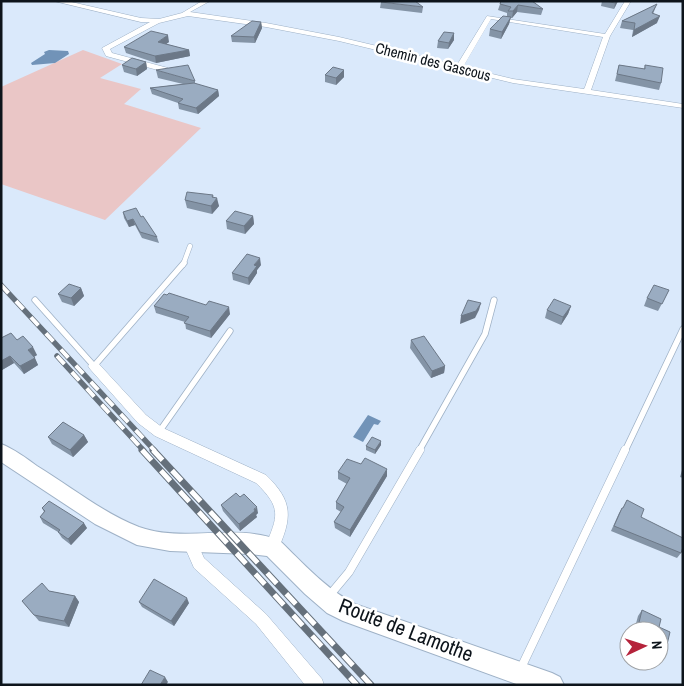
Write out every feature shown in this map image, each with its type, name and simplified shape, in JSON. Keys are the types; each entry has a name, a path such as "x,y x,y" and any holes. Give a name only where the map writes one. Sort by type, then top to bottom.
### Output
{"street":[{"path":"57,1 141,20 160,20 185,14 207,1"},
{"path":"586,92 607,36 628,1"},
{"name":"Chemin des Gascous","path":"185,14 266,25 339,39 513,82 683,106"},
{"path":"458,69 489,17 607,36"},
{"path":"160,20 106,48 109,54 165,70"},
{"path":"1,452 123,530 152,540 250,544 272,547 284,516 279,500 272,488 261,479 159,432 142,419 94,366"},
{"path":"190,543 199,563 262,619 316,685"},
{"name":"Route de Lamothe","path":"272,547 326,598 351,613 552,685"}],"lane":[{"path":"35,300 94,366 186,262 190,246"},
{"path":"326,598 349,572 432,429 485,334 494,300"},
{"path":"518,673 683,329"},
{"path":"159,432 230,330"}],"shaded area":[{"path":"83,50 122,64 100,78 141,89 124,104 201,128 105,220 1,184 1,87"}],"water":[{"path":"49,50 68,51 69,54 55,63 32,65 31,63"},
{"path":"368,415 381,421 378,425 374,424 363,442 353,437"}],"building":[{"path":"415,1 423,7 381,2"},
{"path":"501,1 532,1 543,9 518,5 513,11 508,11 511,7 500,4"},
{"path":"657,4 652,13 660,16 634,30 635,23 622,21"},
{"path":"503,16 511,17 502,32 490,29"},
{"path":"252,21 261,22 254,37 231,36"},
{"path":"151,31 168,35 158,42 189,50 155,56 124,47"},
{"path":"444,32 454,33 449,43 438,41"},
{"path":"132,58 146,62 136,69 122,65"},
{"path":"188,65 195,81 156,70"},
{"path":"619,65 645,69 645,65 663,68 661,83 617,74"},
{"path":"333,67 344,70 336,78 325,75"},
{"path":"194,83 218,90 196,108 178,103 183,99 150,88"},
{"path":"187,192 213,195 212,197 217,198 211,206 185,200"},
{"path":"136,208 157,237 140,232 133,219 127,221 123,212"},
{"path":"235,211 253,216 244,226 226,221"},
{"path":"247,254 260,258 254,265 257,266 248,278 232,273"},
{"path":"69,284 81,288 71,298 58,294"},
{"path":"654,285 669,290 662,304 647,298"},
{"path":"169,293 206,305 209,301 229,307 210,331 184,323 189,317 154,306 164,294 167,295"},
{"path":"554,299 571,306 563,317 547,310"},
{"path":"468,300 481,303 476,311 461,316"},
{"path":"11,333 17,340 23,336 33,347 28,350 35,358 20,366 10,356 1,361 1,338"},
{"path":"424,336 445,366 432,371 411,340"},
{"path":"63,422 84,435 70,450 48,437"},
{"path":"372,437 381,441 375,450 366,446"},
{"path":"365,458 387,469 350,530 334,522 344,507 336,502 350,478 338,472 347,459 361,464"},
{"path":"236,493 240,497 244,494 257,507 254,509 255,511 239,524 221,505"},
{"path":"627,500 644,509 641,517 683,538 681,553 614,526"},
{"path":"49,501 84,523 68,539 58,532 60,530 40,517 45,511 42,508"},
{"path":"154,579 187,598 171,621 139,602"},
{"path":"42,583 49,591 75,596 64,621 34,615 22,601"},
{"path":"642,610 661,619 660,621 639,621"},
{"path":"150,670 165,677 160,685 141,685"}],"railway":[{"path":"1,285 155,451"},
{"path":"57,356 144,451"},
{"path":"142,450 357,685"},
{"path":"153,450 371,685"}]}
